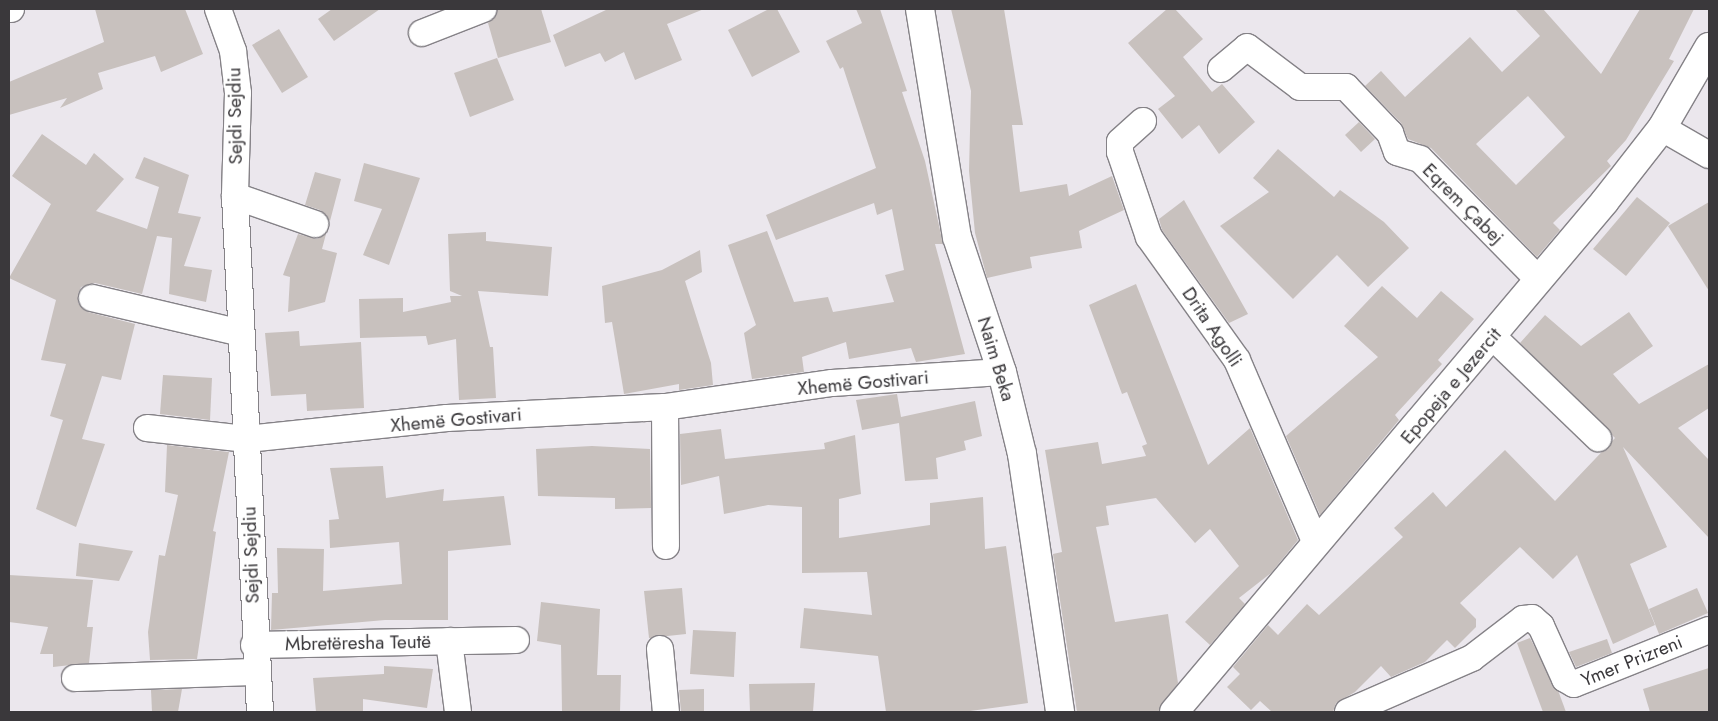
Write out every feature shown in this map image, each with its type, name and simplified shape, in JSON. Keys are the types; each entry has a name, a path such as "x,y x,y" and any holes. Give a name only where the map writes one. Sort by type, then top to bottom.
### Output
{"main road":[{"name":"Naim Beka","path":"920,9 957,237 1002,372 1022,454 1060,712"},
{"name":"Epopeja e Jezercit","path":"1174,712 1493,337 1662,128 1709,46"}],"street":[{"name":"Sejdi Sejdiu","path":"218,9 233,51 238,93 235,196 247,439 255,672 260,712"},
{"path":"422,33 483,9"},
{"name":"Eqrem Çabej","path":"1222,69 1247,47 1300,87 1346,87 1390,133 1397,152 1420,160 1538,279"},
{"name":"Drita Agolli","path":"1143,121 1120,142 1120,147 1149,237 1237,360 1316,544"},
{"path":"1662,128 1709,155"},
{"path":"235,196 315,224"},
{"path":"92,298 241,333"},
{"path":"1493,337 1598,438"},
{"name":"Xhemë Gostivari","path":"247,439 447,418 666,408 832,383 1002,372"},
{"path":"666,408 666,546"},
{"path":"147,428 247,439"},
{"name":"Ymer Prizreni","path":"1348,712 1472,658 1522,619 1532,618 1541,626 1566,679 1574,684 1709,630"},
{"path":"450,641 516,640"},
{"name":"Mbretëresha Teutë","path":"254,645 450,641 458,712"},
{"path":"660,648 666,712"},
{"path":"75,678 255,672"}],"building":[{"path":"95,9 185,9 203,54 161,72 155,56 98,73 103,89 60,108 67,98 9,115 9,82 104,42"},
{"path":"332,9 380,9 334,41 318,19"},
{"path":"498,9 541,9 551,42 498,58 488,23"},
{"path":"608,9 704,9 667,24 682,60 635,80 624,52 605,62 600,53 565,67 553,35"},
{"path":"769,9 777,9 800,52 752,77 728,30"},
{"path":"856,9 880,9 907,91 902,92 925,161 943,244 935,244 965,354 916,362 911,348 849,359 846,342 802,357 804,372 752,379 744,333 756,325 728,245 767,231 794,302 828,297 833,312 894,302 885,275 904,270 892,209 877,215 874,203 776,240 766,215 876,168 843,67 840,69 826,41 862,23"},
{"path":"951,9 1004,9 1023,125 1012,125 1020,192 1067,184 1069,196 1112,176 1124,210 1079,231 1082,248 1030,257 1032,268 987,278 975,233 969,171 971,91"},
{"path":"1167,9 1175,9 1203,39 1183,57 1212,92 1222,84 1255,122 1219,154 1199,125 1182,139 1158,109 1175,96 1128,43"},
{"path":"1515,9 1543,9 1601,74 1640,9 1694,9 1669,59 1674,61 1626,140 1607,161 1611,166 1553,223 1560,230 1537,257 1431,148 1408,139 1401,123 1365,86 1381,71 1405,97 1470,37 1502,72 1540,36","holes":["1528,96 1565,137 1516,185 1476,144"]},
{"path":"279,29 308,77 282,93 252,45"},
{"path":"497,58 514,100 470,117 454,73"},
{"path":"1359,122 1375,139 1361,152 1345,135"},
{"path":"42,134 86,165 94,153 124,179 96,211 147,229 159,187 135,178 144,157 189,175 178,213 201,217 184,266 212,270 206,302 169,294 172,238 157,236 142,294 95,283 81,287 78,294 78,303 88,312 135,324 121,380 102,376 82,439 105,444 76,527 36,509 63,420 50,416 66,364 41,360 56,300 9,278 51,204 12,176"},
{"path":"1278,149 1334,197 1340,190 1384,222 1409,248 1368,287 1337,255 1293,299 1220,226 1269,192 1253,178"},
{"path":"364,163 420,178 389,265 363,255 382,209 354,201"},
{"path":"315,172 341,179 330,221 320,210 305,205"},
{"path":"1637,197 1670,223 1626,276 1593,249"},
{"path":"1184,200 1248,314 1229,323 1162,230 1159,219"},
{"path":"1709,202 1709,291 1668,226"},
{"path":"486,232 486,241 552,247 548,296 478,291 490,347 493,347 496,398 459,400 456,339 428,345 426,336 360,338 359,299 403,298 403,312 451,302 450,296 462,296 450,291 448,234"},
{"path":"298,234 317,239 326,234 322,249 337,253 325,302 288,312 290,277 283,275"},
{"path":"700,250 702,272 685,281 711,363 713,385 679,390 679,384 624,394 612,322 605,323 602,286 662,270"},
{"path":"1136,284 1208,465 1250,428 1298,540 1271,573 1239,598 1245,604 1210,645 1185,622 1239,566 1210,529 1195,543 1156,498 1106,506 1109,525 1096,527 1115,622 1168,614 1178,683 1159,712 1077,712 1053,554 1062,552 1045,450 1098,442 1102,464 1146,456 1142,446 1147,444 1127,392 1122,394 1089,305"},
{"path":"1382,286 1417,318 1441,291 1474,319 1438,360 1442,364 1395,415 1399,420 1320,515 1286,436 1378,357 1344,326"},
{"path":"1629,312 1653,346 1613,374 1639,404 1709,364 1709,408 1678,428 1709,460 1709,538 1623,447 1667,547 1630,564 1655,625 1613,644 1577,555 1553,579 1520,547 1460,603 1476,619 1476,627 1455,648 1447,640 1425,662 1391,677 1381,666 1355,692 1336,703 1333,712 1272,712 1260,701 1251,710 1227,687 1240,674 1233,667 1268,625 1278,635 1307,604 1319,615 1403,537 1394,528 1433,492 1446,507 1505,450 1555,501 1615,438 1520,343 1545,315 1581,346"},
{"path":"299,331 300,346 361,342 364,408 307,411 306,394 271,396 265,333"},
{"path":"163,375 212,378 210,420 160,414"},
{"path":"897,394 901,417 975,401 982,436 964,441 966,450 936,458 938,479 905,481 899,423 862,430 856,400"},
{"path":"721,429 725,459 825,449 824,443 855,435 861,494 839,499 839,538 930,525 930,503 983,497 985,549 1006,546 1028,703 963,712 886,712 878,656 800,648 804,608 872,615 867,572 802,573 802,507 768,505 724,514 719,476 681,485 680,434"},
{"path":"167,445 229,452 213,531 216,532 197,659 150,660 148,632 159,555 165,556 178,495 165,492"},
{"path":"592,446 650,449 651,508 615,509 615,498 538,496 536,449"},
{"path":"383,466 386,498 444,489 443,501 504,496 511,545 448,551 448,620 385,620 271,630 272,593 278,593 277,548 324,549 323,591 402,584 399,542 330,548 329,520 339,519 330,468"},
{"path":"79,543 133,551 119,581 76,576"},
{"path":"9,575 93,580 87,627 93,627 89,663 53,667 53,654 40,654 48,627 9,622"},
{"path":"682,588 686,634 649,638 644,591"},
{"path":"1697,588 1708,613 1659,634 1649,609"},
{"path":"541,602 600,609 597,675 621,675 620,712 562,712 561,645 537,641"},
{"path":"693,630 736,632 734,677 690,674"},
{"path":"1530,638 1559,693 1566,712 1543,712 1517,643"},
{"path":"1607,639 1612,653 1576,667 1569,652"},
{"path":"384,666 433,669 427,708 363,699 363,712 316,712 313,678 384,674"},
{"path":"1709,668 1709,712 1650,712 1643,689"},
{"path":"815,683 813,712 750,712 749,684"},
{"path":"182,689 178,712 152,712 151,690"},
{"path":"704,689 704,712 681,712 679,690"}]}
